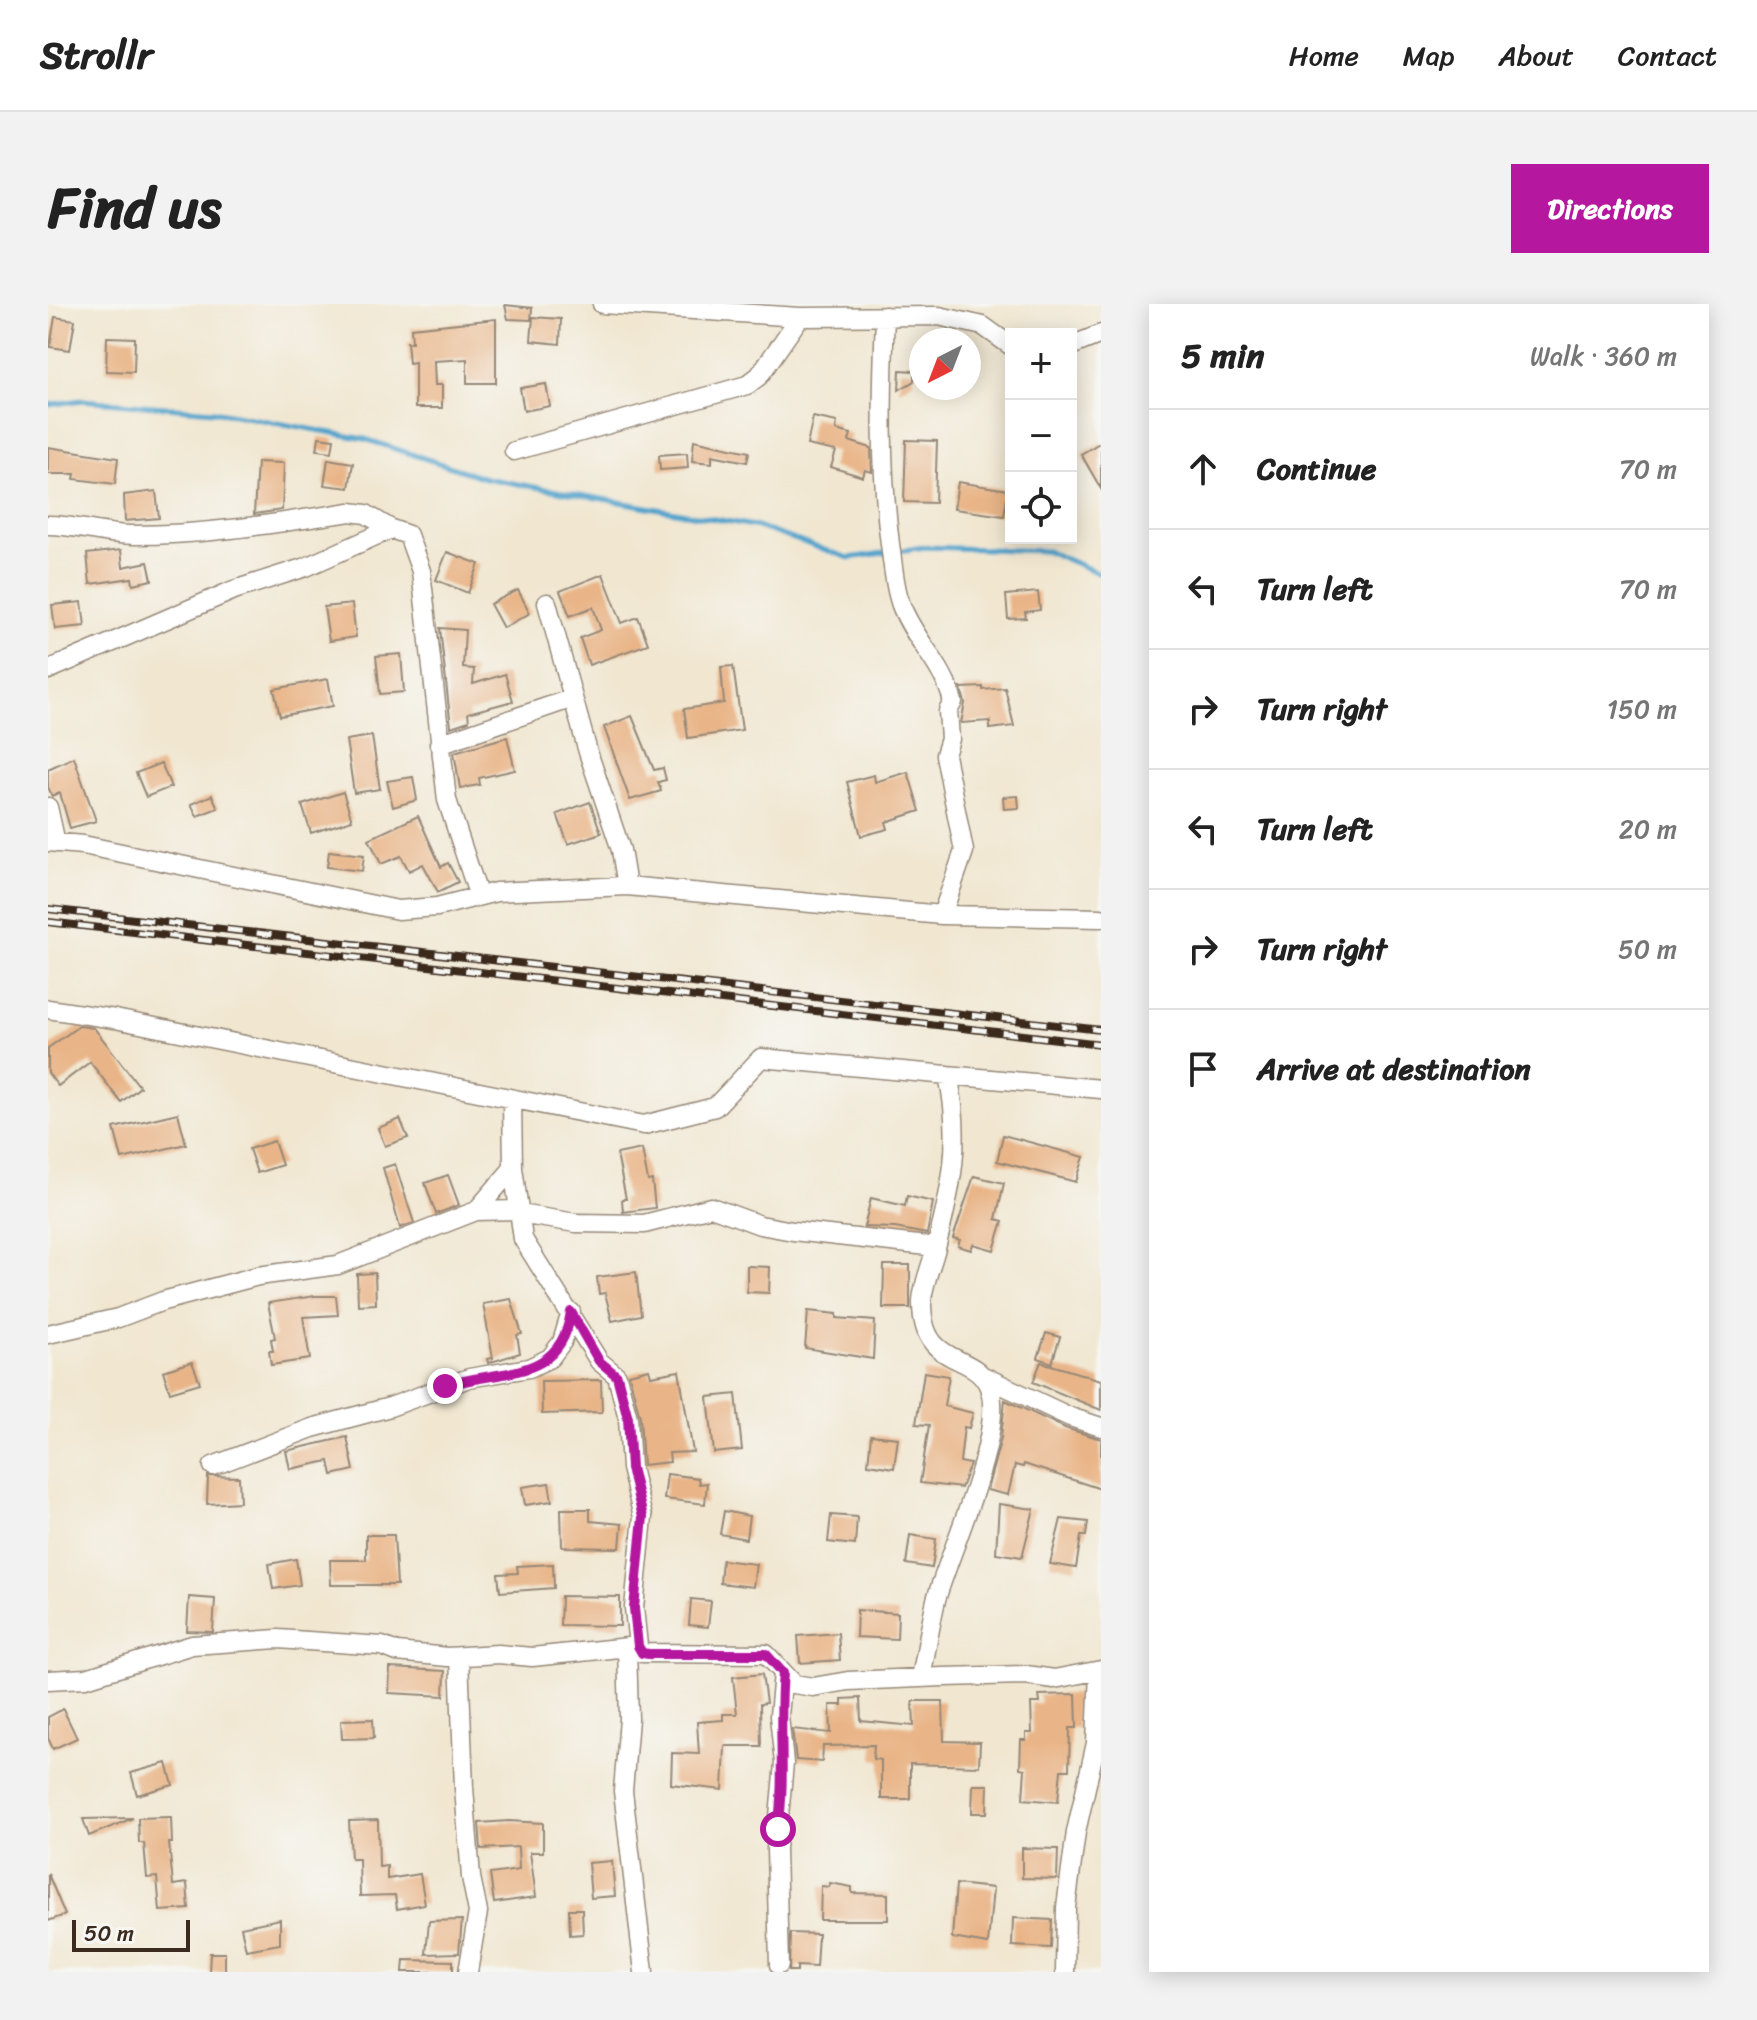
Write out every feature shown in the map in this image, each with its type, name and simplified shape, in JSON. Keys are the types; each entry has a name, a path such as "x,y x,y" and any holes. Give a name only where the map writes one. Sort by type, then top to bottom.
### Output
{"street":[{"path":"602,304 800,317 885,316 941,310 983,326 1005,342"},
{"path":"885,316 881,429 885,506 894,572 901,605 937,661 953,702 948,711 950,739 945,755 964,851 942,915"},
{"path":"514,451 747,385 759,376 800,317"},
{"path":"1077,344 1101,334"},
{"path":"48,525 78,525 131,535 241,529 350,512 366,514 408,535 421,571 447,800 478,894"},
{"path":"48,670 234,590 306,567 391,529"},
{"path":"547,603 619,843 627,886"},
{"path":"439,744 573,698"},
{"path":"48,807 52,843 83,845 398,910 437,907 478,894 627,886 942,915 1101,918"},
{"path":"48,1009 115,1019 644,1125 715,1107 761,1058 1101,1089"},
{"path":"948,1075 957,1143 954,1175 922,1301 929,1338 944,1356 1070,1417 1101,1427"},
{"path":"512,1099 513,1168 523,1239 599,1361 617,1376 628,1418 631,1468 643,1517 623,1791 644,1972"},
{"path":"476,1211 513,1168"},
{"path":"48,1334 118,1318 163,1301 258,1276 338,1265 476,1211 519,1212 576,1223 644,1224 711,1207 760,1225 793,1231 936,1247"},
{"path":"213,1466 312,1428 390,1407 469,1378 529,1368 550,1358 562,1342 571,1312"},
{"path":"921,1678 937,1599 962,1535 986,1444 991,1392 983,1376"},
{"path":"48,1680 86,1678 192,1645 264,1640 382,1646 397,1652 459,1657 498,1654 532,1657 632,1647 649,1654 766,1654 794,1684 813,1687 921,1678 1026,1675 1054,1679 1100,1670 1096,1743 1076,1832 1066,1907 1065,1972"},
{"path":"459,1657 464,1788 471,1877 478,1912 468,1972"},
{"path":"779,1965 776,1849 784,1775 779,1716 783,1673"}],"building":[{"path":"505,305 532,308 531,320 508,319"},
{"path":"55,317 75,320 70,350 50,347"},
{"path":"533,317 561,319 560,344 531,341"},
{"path":"496,319 496,383 467,383 467,359 434,361 435,385 442,385 442,408 415,408 415,362 409,363 407,342 412,342 411,328"},
{"path":"107,337 135,338 134,372 106,371"},
{"path":"900,370 909,371 909,384 899,390"},
{"path":"546,384 550,406 524,411 520,388"},
{"path":"813,417 837,422 836,430 851,434 849,441 871,448 872,472 865,470 863,477 831,467 836,451 807,445"},
{"path":"319,437 334,439 332,452 317,450"},
{"path":"694,440 749,452 747,462 712,455 712,463 692,461"},
{"path":"906,440 937,441 935,503 904,502"},
{"path":"1101,442 1101,489 1081,454"},
{"path":"48,447 118,458 115,484 74,479 75,474 48,474"},
{"path":"687,453 688,468 660,470 659,455"},
{"path":"328,459 353,463 349,488 324,485"},
{"path":"257,462 284,463 282,510 254,514"},
{"path":"958,482 1005,490 1004,516 954,509"},
{"path":"156,491 159,518 125,521 124,495"},
{"path":"121,550 123,567 148,562 152,580 133,584 132,578 90,584 87,554"},
{"path":"447,552 479,564 468,593 436,580"},
{"path":"603,574 622,623 638,617 648,644 589,665 580,638 601,630 593,607 570,616 560,591"},
{"path":"518,590 530,613 503,628 490,604"},
{"path":"1038,592 1040,610 1025,612 1026,618 1008,619 1006,595"},
{"path":"82,602 85,626 55,629 52,605"},
{"path":"352,604 356,637 329,641 324,607"},
{"path":"440,628 465,630 463,668 474,669 473,684 505,674 513,701 468,713 469,721 451,727"},
{"path":"401,654 404,692 380,694 376,656"},
{"path":"733,666 742,730 688,738 684,709 724,703 721,667"},
{"path":"328,679 333,706 280,716 274,689"},
{"path":"983,687 983,690 1005,688 1014,726 990,729 990,721 961,723 965,703 961,688"},
{"path":"632,716 654,770 663,768 666,780 658,782 661,791 630,800 604,727"},
{"path":"372,736 380,789 354,793 346,740"},
{"path":"507,737 515,770 479,778 480,785 460,788 454,752"},
{"path":"74,757 96,821 70,828 60,793 52,796 48,787 48,769"},
{"path":"161,763 171,787 146,797 136,773"},
{"path":"908,772 920,811 886,822 888,829 861,836 847,782 874,775 875,782"},
{"path":"413,777 417,800 393,807 387,781"},
{"path":"343,792 352,820 311,833 302,805"},
{"path":"212,795 218,808 197,816 191,804"},
{"path":"1018,796 1019,808 1004,809 1003,797"},
{"path":"590,802 601,833 568,844 557,814"},
{"path":"418,816 441,867 448,863 458,882 438,892 423,864 409,871 401,856 381,864 369,839"},
{"path":"329,851 364,855 362,871 327,867"},
{"path":"79,1026 94,1028 140,1087 121,1102 90,1062 58,1086 48,1073 48,1048"},
{"path":"178,1113 186,1144 122,1159 114,1128"},
{"path":"400,1119 408,1138 385,1146 378,1128"},
{"path":"1003,1135 1084,1157 1076,1182 997,1161"},
{"path":"274,1141 282,1165 257,1173 249,1149"},
{"path":"642,1149 648,1181 652,1180 655,1208 623,1212 622,1199 626,1199 617,1154"},
{"path":"395,1164 414,1223 400,1228 383,1168"},
{"path":"448,1175 459,1205 436,1214 425,1183"},
{"path":"974,1176 1004,1183 996,1219 1003,1221 994,1250 973,1244 971,1250 958,1246 960,1240 953,1238"},
{"path":"907,1196 933,1202 927,1234 895,1228 864,1227 871,1198 905,1206"},
{"path":"884,1265 910,1265 910,1308 883,1308"},
{"path":"747,1266 770,1267 769,1293 747,1292"},
{"path":"636,1272 641,1315 612,1321 605,1293 599,1294 597,1277"},
{"path":"375,1273 376,1304 358,1305 357,1274"},
{"path":"336,1296 338,1315 303,1317 310,1359 271,1365 269,1351 273,1351 271,1339 275,1338 268,1303"},
{"path":"511,1299 522,1334 517,1335 520,1353 488,1363 487,1359 493,1358 483,1304"},
{"path":"808,1311 837,1314 837,1318 875,1321 873,1359 805,1348"},
{"path":"1046,1333 1060,1337 1052,1363 1038,1358"},
{"path":"192,1362 200,1383 170,1392 163,1371"},
{"path":"1041,1362 1101,1380 1101,1410 1033,1382"},
{"path":"649,1369 651,1376 679,1371 693,1452 669,1453 670,1462 643,1465 640,1417 629,1374"},
{"path":"924,1372 949,1376 944,1406 973,1413 969,1428 964,1427 960,1462 970,1464 961,1488 920,1483 929,1425 916,1424"},
{"path":"601,1380 602,1412 542,1414 541,1381"},
{"path":"736,1394 742,1450 714,1453 708,1397"},
{"path":"1005,1400 1065,1428 1101,1439 1101,1489 1024,1464 1023,1467 1015,1465 1008,1495 987,1490 1001,1438"},
{"path":"871,1435 898,1438 894,1468 868,1464"},
{"path":"347,1437 354,1470 332,1475 329,1461 290,1469 286,1451"},
{"path":"667,1474 698,1478 699,1484 707,1483 705,1504 664,1499"},
{"path":"208,1476 239,1477 240,1502 207,1504"},
{"path":"549,1483 552,1501 525,1505 522,1487"},
{"path":"999,1504 1034,1509 1022,1557 996,1553"},
{"path":"561,1509 590,1509 590,1521 622,1524 620,1548 562,1547"},
{"path":"724,1511 749,1516 746,1539 720,1534"},
{"path":"831,1515 857,1517 855,1545 828,1542"},
{"path":"1061,1519 1088,1522 1086,1536 1081,1536 1076,1568 1050,1564"},
{"path":"366,1535 394,1535 397,1585 331,1585 330,1560 366,1560"},
{"path":"910,1535 936,1539 932,1568 906,1564"},
{"path":"296,1559 300,1585 273,1589 269,1564"},
{"path":"722,1560 756,1564 753,1587 720,1583"},
{"path":"553,1564 554,1588 500,1592 498,1574 518,1573 517,1566"},
{"path":"561,1596 620,1597 620,1626 560,1625"},
{"path":"189,1597 215,1599 213,1632 187,1631"},
{"path":"691,1599 711,1601 708,1627 689,1625"},
{"path":"857,1610 898,1613 897,1639 856,1637"},
{"path":"838,1633 840,1660 800,1663 798,1636"},
{"path":"390,1668 445,1671 444,1696 389,1693"},
{"path":"762,1674 766,1703 760,1704 761,1746 725,1746 723,1790 671,1784 672,1753 699,1754 697,1722 723,1720 723,1714 737,1714 733,1677"},
{"path":"1076,1694 1077,1728 1070,1728 1069,1770 1061,1770 1058,1802 1023,1799 1025,1769 1020,1768 1021,1740 1026,1740 1026,1733 1032,1733 1031,1703 1040,1703 1039,1695"},
{"path":"860,1698 861,1721 914,1726 913,1701 943,1701 944,1741 980,1742 979,1766 910,1764 910,1799 881,1799 881,1760 873,1759 874,1745 823,1746 822,1762 796,1760 792,1729 831,1733 830,1705 842,1705 842,1699"},
{"path":"63,1709 77,1738 53,1749 48,1738 48,1717"},
{"path":"373,1719 374,1738 342,1739 341,1720"},
{"path":"167,1763 173,1785 137,1795 131,1773"},
{"path":"973,1785 988,1785 987,1813 972,1813"},
{"path":"171,1817 172,1843 169,1843 173,1885 187,1883 189,1909 160,1911 157,1877 147,1878 144,1843 139,1843 138,1818"},
{"path":"133,1818 89,1836 83,1819"},
{"path":"378,1820 379,1867 387,1866 387,1879 420,1874 425,1904 397,1909 395,1895 360,1896 359,1859 351,1859 349,1821"},
{"path":"479,1823 543,1823 543,1852 530,1852 536,1897 494,1903 490,1874 519,1870 518,1847 481,1849"},
{"path":"1022,1848 1058,1849 1057,1879 1022,1878"},
{"path":"612,1861 615,1896 591,1898 588,1863"},
{"path":"48,1874 65,1915 48,1921"},
{"path":"830,1883 852,1887 852,1893 888,1894 888,1920 820,1920 821,1886 829,1887"},
{"path":"956,1884 993,1888 988,1944 952,1938"},
{"path":"569,1909 582,1909 583,1934 570,1935"},
{"path":"1013,1918 1052,1920 1051,1948 1012,1946"},
{"path":"280,1919 280,1944 246,1950 241,1927"},
{"path":"462,1920 459,1953 426,1954 429,1921"},
{"path":"790,1933 818,1934 816,1967 797,1966 797,1971 789,1971"},
{"path":"210,1953 225,1953 225,1972 209,1972"},
{"path":"404,1960 453,1961 453,1972 403,1972"}],"waterway":[{"path":"48,405 82,400 213,411 365,439 485,478 754,526 849,558 925,547 1047,551 1101,574"}],"railway":[{"path":"48,909 1101,1030"},
{"path":"48,922 1101,1044"}],"route":[{"path":"445,1386 469,1378 504,1375 550,1358 568,1331 571,1312 599,1361 617,1376 628,1418 631,1468 643,1517 634,1608 638,1646 642,1653 766,1654 774,1659 783,1673 779,1716 784,1763 783,1797 778,1829"}]}
